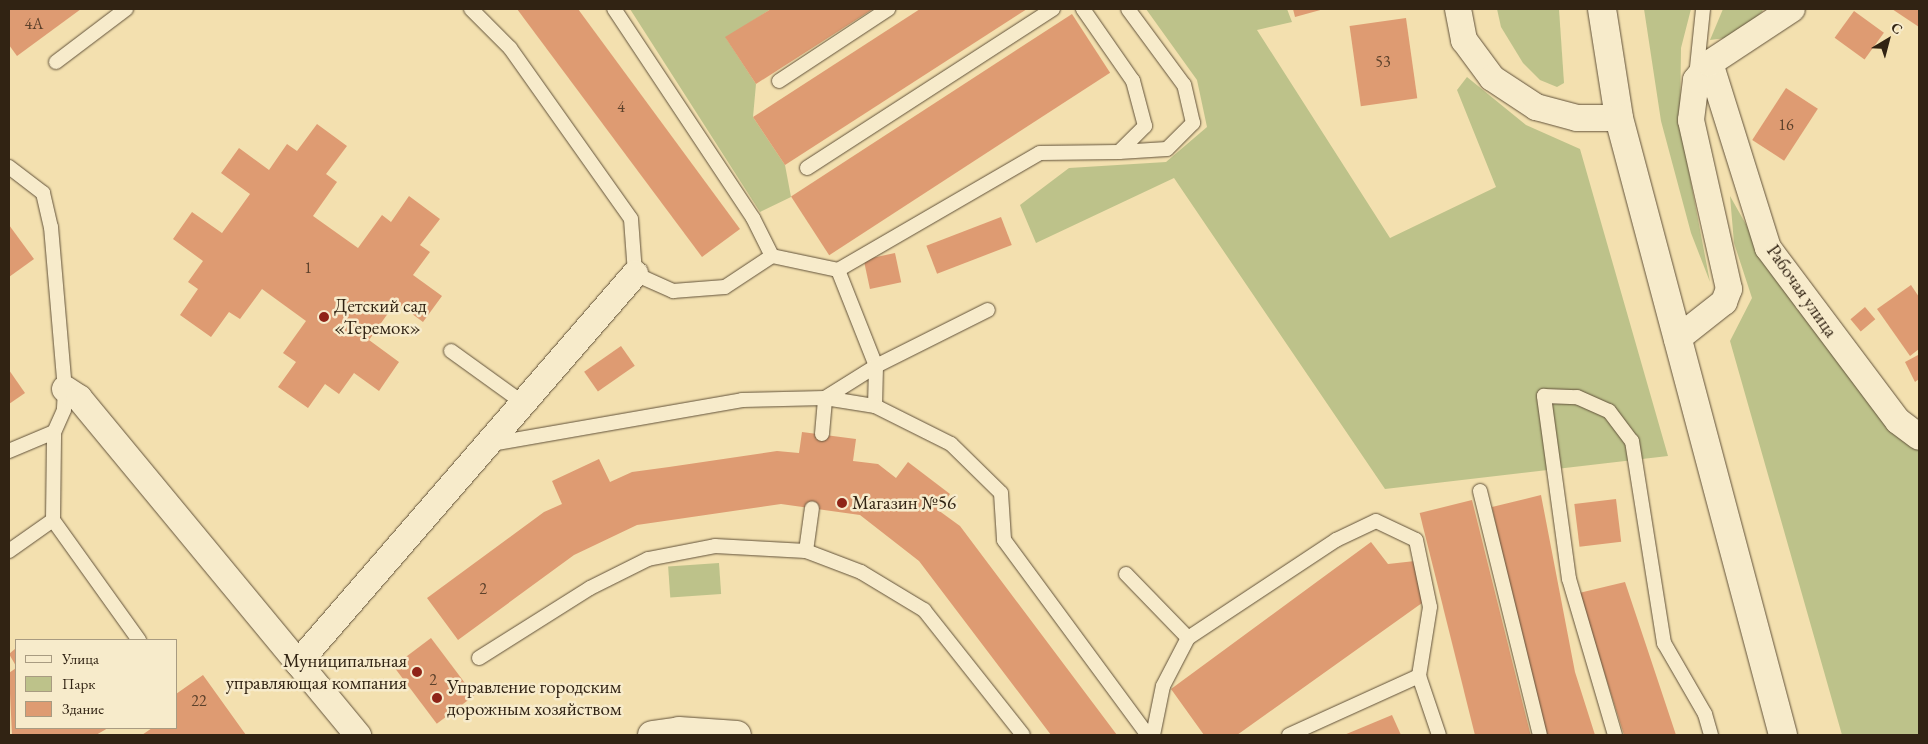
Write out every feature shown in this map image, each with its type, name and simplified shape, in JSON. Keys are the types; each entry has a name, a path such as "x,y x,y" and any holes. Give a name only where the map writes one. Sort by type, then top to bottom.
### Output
{"street":[{"path":"1458,9 1464,40 1492,78 1536,106 1577,118 1619,118"},
{"path":"1602,9 1619,118 1783,735"},
{"path":"1677,339 1724,302 1730,289 1691,120 1703,72 1792,9"},
{"name":"Рабочая улица","path":"1703,72 1768,248 1898,421 1919,437"},
{"path":"298,663 635,274"},
{"path":"65,389 79,398 358,735"},
{"path":"652,735 679,732 738,735"}],"lane":[{"path":"56,62 126,9"},
{"path":"471,9 510,48 631,219 635,274 673,292 725,287 772,256 838,270 1040,153 1166,150 1193,124 1184,85 1128,9"},
{"path":"614,9 753,218 772,256"},
{"path":"778,81 888,9"},
{"path":"807,168 1053,9"},
{"path":"1083,9 1133,81 1145,126 1119,152"},
{"path":"1703,9 1703,72"},
{"path":"9,167 43,193 51,227 65,389 64,410 54,432 52,520 138,639"},
{"path":"838,270 876,366 875,406"},
{"path":"825,398 876,366 988,310"},
{"path":"451,351 523,403"},
{"path":"1614,735 1569,579 1544,396 1577,397 1609,411 1632,441 1664,643 1705,714 1711,735"},
{"path":"822,434 825,398"},
{"path":"488,444 742,400 825,398 875,406 951,444 1001,493 1004,540 1148,735"},
{"path":"9,451 54,432"},
{"path":"1480,491 1540,735"},
{"path":"806,551 812,508"},
{"path":"9,551 52,520"},
{"path":"1153,735 1163,686 1188,638 1336,540 1376,522 1416,540 1430,607 1419,676 1439,735"},
{"path":"479,658 590,588 648,559 715,546 806,551 861,572 924,610 1023,735"},
{"path":"1126,574 1188,638"},
{"path":"1289,735 1310,730 1419,676"}],"green space":[{"path":"630,9 771,9 726,38 756,84 753,117 785,165 791,197 760,212"},
{"path":"1146,9 1287,9 1292,22 1257,30 1390,238 1496,187 1457,90 1467,77 1526,125 1580,149 1668,456 1385,489 1174,178 1036,243 1020,205 1069,168 1166,162 1207,127 1197,80"},
{"path":"1497,9 1559,9 1564,83 1557,87 1540,80 1523,63 1501,27"},
{"path":"1644,9 1691,9 1681,48 1680,125 1710,282 1691,233 1661,121"},
{"path":"1723,9 1761,9 1763,11 1733,37 1710,40"},
{"path":"1730,196 1761,251 1878,415 1919,450 1919,735 1842,735 1730,341 1752,298 1734,243"},
{"path":"719,563 721,594 670,597 668,567"}],"building":[{"path":"9,9 81,9 17,56 9,45"},
{"path":"517,9 578,9 740,229 702,257"},
{"path":"771,9 873,9 756,84 725,37"},
{"path":"920,9 1027,9 785,165 753,117"},
{"path":"1293,9 1324,9 1295,17"},
{"path":"1892,9 1919,9 1919,27"},
{"path":"1854,11 1884,33 1865,59 1835,38"},
{"path":"1072,14 1110,73 829,255 791,196"},
{"path":"1406,18 1417,98 1361,106 1350,26"},
{"path":"1786,88 1818,109 1784,161 1752,140"},
{"path":"317,124 347,146 326,174 337,182 313,216 358,248 382,215 391,222 409,196 440,219 420,245 430,252 413,275 442,296 423,322 396,302 369,340 399,362 379,391 354,373 339,394 325,384 308,408 278,387 296,362 283,353 306,321 262,289 240,319 229,312 211,337 180,315 198,289 188,282 203,261 173,239 192,212 222,233 250,194 221,173 239,148 269,170 287,144 297,151"},
{"path":"1001,217 1012,245 937,274 926,246"},
{"path":"9,225 34,259 9,277"},
{"path":"895,253 901,282 870,289 864,260"},
{"path":"1911,285 1919,297 1919,349 1910,356 1877,309"},
{"path":"1865,307 1875,319 1861,331 1850,319"},
{"path":"621,346 635,366 598,391 584,372"},
{"path":"1918,355 1919,379 1915,382 1905,362"},
{"path":"9,370 25,393 9,404"},
{"path":"802,432 856,439 853,461 878,464 896,478 908,462 950,494 938,510 960,526 1117,735 1051,735 919,561 860,515 781,504 637,525 574,555 458,640 427,598 544,512 562,504 552,481 599,459 610,482 632,472 777,451 799,453"},
{"path":"1541,495 1575,672 1595,735 1544,735 1529,682 1492,507"},
{"path":"1616,499 1621,542 1580,547 1574,504"},
{"path":"1472,500 1531,735 1475,735 1420,513"},
{"path":"1371,542 1388,564 1415,561 1422,603 1237,735 1204,735 1171,689"},
{"path":"1625,582 1676,735 1624,735 1579,593"},
{"path":"431,638 474,696 437,724 393,666"},
{"path":"15,649 15,664 9,654"},
{"path":"15,669 15,729 106,729 96,735 12,735 9,673"},
{"path":"203,675 246,735 142,735 151,729 178,729 178,693"},
{"path":"1392,715 1401,735 1344,735"}],"place":[{"name":"Детский сад «Теремок»","path":"324,317"},
{"name":"Магазин №56","path":"842,503"},
{"name":"Муниципальная управляющая компания","path":"417,672"},
{"name":"Управление городским дорожным хозяйством","path":"437,698"}]}
